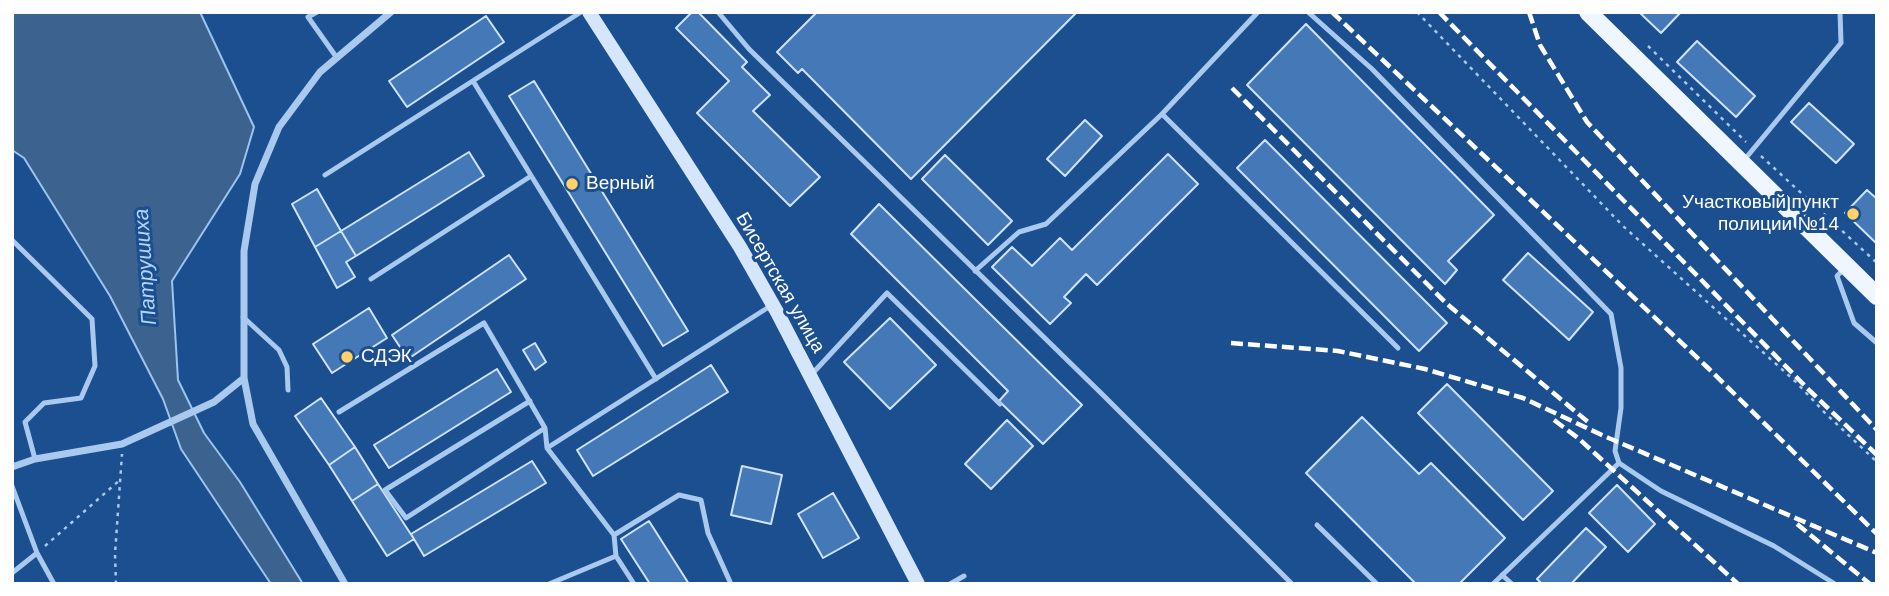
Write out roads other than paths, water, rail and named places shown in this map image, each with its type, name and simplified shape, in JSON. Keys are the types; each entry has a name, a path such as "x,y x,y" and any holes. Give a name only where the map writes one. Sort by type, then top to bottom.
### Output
{"main road":[{"name":"Бисертская улица","path":"589,12 740,247 773,304 918,584"},
{"path":"1588,12 1877,296"}],"street":[{"path":"345,584 253,424 244,378 244,251 255,184 279,127 320,72 391,12"},
{"path":"12,467 35,459 122,444 214,402 244,378"}],"lane":[{"path":"317,12 308,17 337,58"},
{"path":"325,175 581,12"},
{"path":"718,12 749,49 1103,394 1292,584"},
{"path":"975,271 1019,232 1046,224 1162,114 1258,12"},
{"path":"1308,12 1371,69 1611,314 1621,368 1621,408 1615,451 1619,464 1661,491 1774,546 1835,584"},
{"path":"1740,164 1841,43 1840,12"},
{"path":"473,80 656,379"},
{"path":"1162,114 1398,348"},
{"path":"370,279 531,176"},
{"path":"12,240 92,319 95,366 81,398 44,402 25,422 35,459"},
{"path":"1846,267 1837,276 1854,323 1877,343"},
{"path":"810,376 887,293 1000,404"},
{"path":"547,448 773,304"},
{"path":"243,317 279,350 287,367 288,390"},
{"path":"339,412 484,323 545,428 547,448 614,535 616,556 634,584"},
{"path":"530,401 385,490 406,517 545,428"},
{"path":"1493,584 1619,464"},
{"path":"12,486 37,553 54,584"},
{"path":"614,535 679,495 701,500 708,534 731,584"},
{"path":"1317,525 1377,584"},
{"path":"12,573 37,553"},
{"path":"550,584 616,556"},
{"path":"1502,575 1512,584"},
{"path":"950,584 964,576"}],"water":[{"name":"Патрушиха","path":"12,12 200,12 254,127 240,174 172,281 178,380 204,433 240,482 303,584 271,584 181,449 163,399 110,296 24,158 12,150"}],"railway":[{"path":"1332,12 1707,367 1877,534"},
{"path":"1439,12 1810,391 1877,455"},
{"path":"1529,12 1540,45 1587,122 1877,430"},
{"path":"1232,88 1447,304 1588,422"},
{"path":"1231,343 1338,351 1425,369 1523,398 1604,436 1877,553"},
{"path":"1554,420 1578,438 1738,584"},
{"path":"1797,524 1870,584"}],"place":[{"name":"Верный","path":"572,184"},
{"name":"Участковый пункт полиции №14","path":"1853,214"},
{"name":"СДЭК","path":"347,357"}]}
